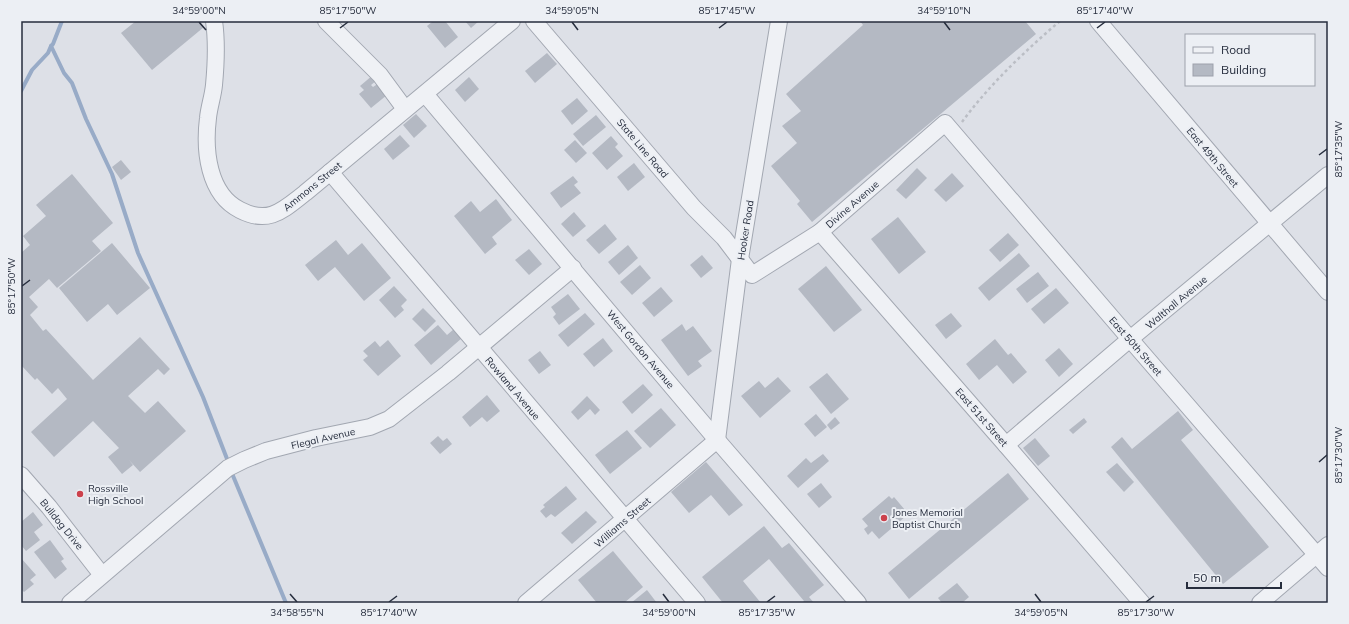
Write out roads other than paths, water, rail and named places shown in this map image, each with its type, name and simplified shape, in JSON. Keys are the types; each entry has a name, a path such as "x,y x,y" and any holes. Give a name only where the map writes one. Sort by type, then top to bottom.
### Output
{"street":[{"name":"Ammons Street","path":"214,21 216,54 214,87 208,119 209,165 211,174 224,196 236,208 246,213 259,216 280,213 512,21"},
{"path":"326,21 380,75 405,109"},
{"name":"State Line Road","path":"534,21 694,208 724,238 752,275"},
{"name":"Hooker Road","path":"717,440 740,259 779,21"},
{"name":"East 49th Street","path":"1098,21 1328,292"},
{"name":"West Gordon Avenue","path":"425,94 717,440 858,603"},
{"name":"East 50th Street","path":"945,123 1130,339 1322,550 1328,568"},
{"name":"Divine Avenue","path":"752,275 820,232 945,123"},
{"name":"Rowland Avenue","path":"330,172 697,603"},
{"name":"Walthall Avenue","path":"1006,445 1130,339 1328,175"},
{"name":"East 51st Street","path":"820,232 1142,603"},
{"name":"Flegal Avenue","path":"70,603 228,468 266,452 316,438 370,427 389,419 448,374 573,268"},
{"name":"Williams Street","path":"536,600 717,440"},
{"name":"Bulldog Drive","path":"21,475 49,507 102,575"},
{"path":"1260,603 1322,550"}],"waterway":[{"path":"21,91 32,70 48,53 62,21"},
{"path":"51,46 64,73 72,83 86,119 112,174 138,253 203,397 229,464"},
{"path":"231,471 286,603"}],"place":[{"name":"Rossville High School","path":"80,494"},
{"name":"Jones Memorial Baptist Church","path":"884,518"}]}
